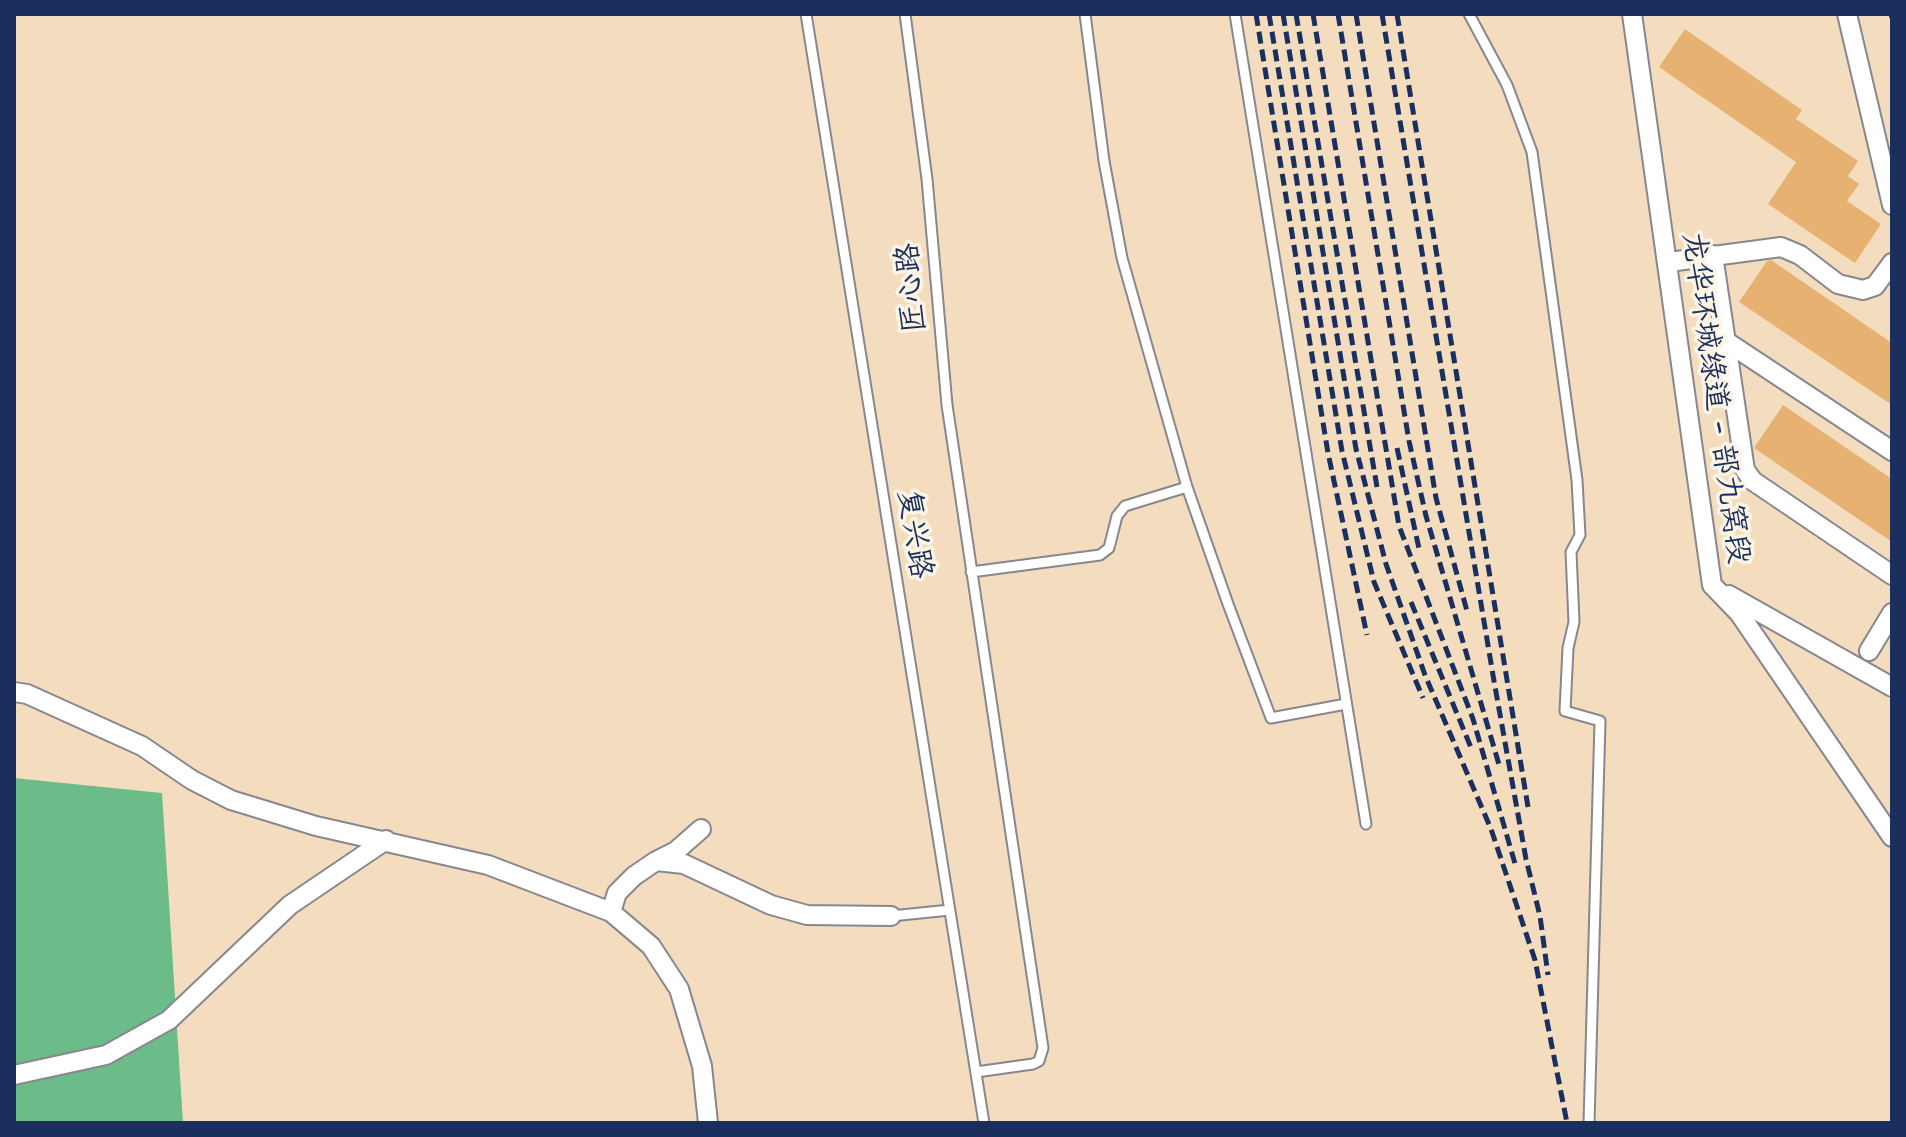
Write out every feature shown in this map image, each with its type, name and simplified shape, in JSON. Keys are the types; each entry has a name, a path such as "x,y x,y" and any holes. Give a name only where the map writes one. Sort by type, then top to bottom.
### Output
{"street":[{"name":"龙华环城绿道 - 部九窝段","path":"1632,14 1712,585 1892,687"},
{"path":"1847,14 1892,205"},
{"path":"1669,262 1781,247 1800,255 1851,290 1875,286 1892,263"},
{"path":"1713,255 1745,470 1753,481 1892,575"},
{"path":"1724,340 1892,451"},
{"path":"1712,585 1739,613 1892,837"},
{"path":"1869,651 1892,613"},
{"path":"14,692 142,746 192,780 231,800 316,826 488,865 611,912 651,946 679,989 702,1066 708,1123"},
{"path":"611,912 617,893 634,876 676,851 701,829"},
{"path":"14,1075 106,1055 169,1020 290,905 386,840"},
{"path":"656,861 684,864 771,905 807,915 891,916"}],"lane":[{"name":"复兴路","path":"806,14 984,1123"},
{"name":"匠心路","path":"905,14 927,179 947,405 1043,1048 1039,1061 1033,1064 976,1072"},
{"path":"1085,14 1104,161 1122,258 1187,487 1271,718 1346,704"},
{"path":"1235,14 1366,824"},
{"path":"1469,14 1507,85 1532,152 1577,480 1580,535 1571,552 1574,622 1568,648 1565,711 1600,721 1589,1123"},
{"path":"971,572 1100,555 1109,548 1117,516 1125,506 1187,487"},
{"path":"891,916 950,910"}],"green space":[{"path":"14,778 162,793 183,1123 14,1123"}],"building":[{"path":"1685,29 1802,110 1796,119 1858,161 1848,176 1859,184 1847,201 1881,224 1855,263 1768,204 1796,162 1659,67"},
{"path":"1771,260 1892,343 1892,405 1739,302 1767,261"},
{"path":"1783,405 1892,479 1892,542 1754,448"}],"railway":[{"path":"1256,14 1328,453 1367,635"},
{"path":"1269,14 1342,451 1374,582 1423,698"},
{"path":"1283,14 1356,449 1386,564 1425,675 1491,829 1535,960 1567,1123"},
{"path":"1296,14 1377,487"},
{"path":"1313,14 1399,526 1473,719 1516,867"},
{"path":"1338,14 1409,441 1426,516 1500,768"},
{"path":"1356,14 1436,498 1467,611"},
{"path":"1382,14 1494,681 1526,859 1540,916 1548,975"},
{"path":"1397,14 1528,807"},
{"path":"1891,14 1892,18"},
{"path":"1397,448 1420,553"},
{"path":"1411,602 1472,750"}]}
